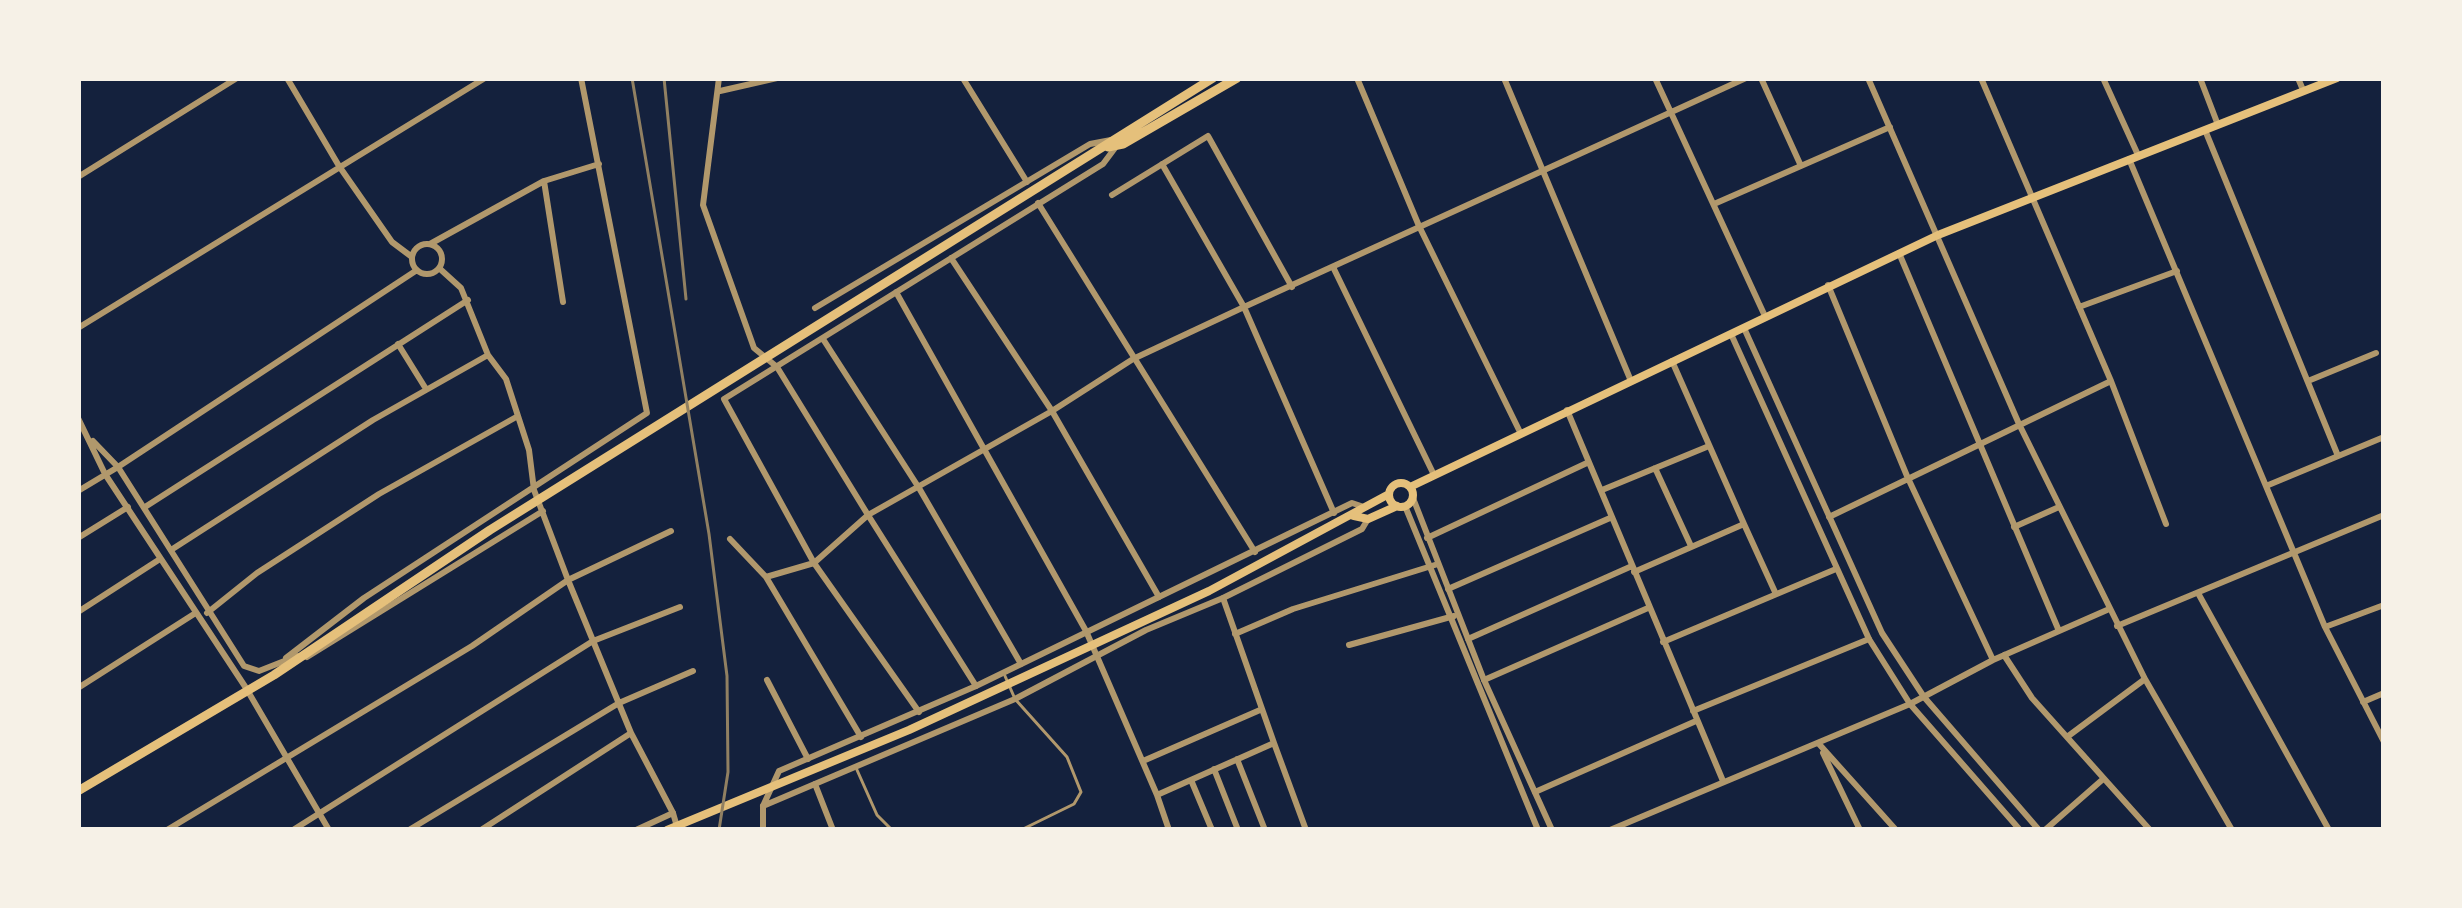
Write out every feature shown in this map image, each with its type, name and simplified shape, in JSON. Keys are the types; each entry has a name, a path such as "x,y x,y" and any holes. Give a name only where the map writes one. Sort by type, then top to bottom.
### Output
{"highway":[{"path":"78,791 1213,78"},
{"path":"1110,146 1238,78"}],"main road":[{"path":"1354,516 1368,519 1405,503 1410,487 1764,314 1938,235 2337,78"},
{"path":"667,830 909,730 1209,591 1354,516 1361,506 1389,494 1399,483 1410,487"},
{"path":"1389,494 1405,503"}],"street":[{"path":"78,177 238,78"},
{"path":"286,78 392,242 412,257 417,270 426,274 439,268"},
{"path":"78,328 485,78"},
{"path":"291,659 364,598 647,413 581,78"},
{"path":"719,78 703,206 754,347 776,367 976,686"},
{"path":"720,91 777,78"},
{"path":"1357,78 1419,226 1520,432"},
{"path":"1504,78 1631,381"},
{"path":"1655,78 1764,314"},
{"path":"766,577 814,563 868,515 1052,411 1132,359 1746,78"},
{"path":"1761,78 1801,166"},
{"path":"1868,78 2019,424 2108,610 2232,830"},
{"path":"1981,78 2111,381 2166,524"},
{"path":"2103,78 2177,271 2325,627 2384,742"},
{"path":"2200,78 2218,125"},
{"path":"2298,78 2303,90"},
{"path":"964,80 1028,182"},
{"path":"1714,204 1890,127"},
{"path":"2205,130 2338,456"},
{"path":"1112,195 1208,136 1292,286"},
{"path":"815,308 1090,143 1110,146 1103,164 724,399 814,563 919,712"},
{"path":"412,257 417,248 544,181 599,164"},
{"path":"1162,164 1244,307 1334,513"},
{"path":"544,181 562,302"},
{"path":"1038,203 1255,552"},
{"path":"430,244 441,254 439,268"},
{"path":"1899,253 1976,445 2059,632"},
{"path":"951,258 1052,411 1160,597"},
{"path":"439,268 468,300 488,355 506,379 534,490 568,580 631,733 678,830"},
{"path":"1334,268 1434,475"},
{"path":"78,491 417,270"},
{"path":"2079,307 2177,271"},
{"path":"1828,285 1907,476 1994,660"},
{"path":"896,292 1086,631 1169,830"},
{"path":"145,507 468,300"},
{"path":"1742,325 1882,633 1924,697 2042,830 2102,780"},
{"path":"1730,331 1869,639 1910,704 2020,830"},
{"path":"823,339 919,488 1021,664"},
{"path":"398,344 427,389"},
{"path":"2308,381 2376,353"},
{"path":"171,550 488,355"},
{"path":"1672,361 1775,594"},
{"path":"1829,517 2111,381"},
{"path":"1567,410 1723,781"},
{"path":"207,613 257,573 379,494 493,425 519,416"},
{"path":"78,418 106,474 246,688 329,830"},
{"path":"2266,486 2384,437"},
{"path":"90,439 118,467 207,613 250,670 291,659 544,511"},
{"path":"1602,490 1709,446"},
{"path":"1427,538 1589,462"},
{"path":"1655,468 1690,546"},
{"path":"764,830 763,806 775,773 976,686 1352,503 1361,506"},
{"path":"1405,503 1427,538 1552,830"},
{"path":"1405,503 1446,618 1538,830"},
{"path":"78,538 128,507"},
{"path":"2014,527 2059,507"},
{"path":"2116,626 2384,515"},
{"path":"1448,589 1611,518"},
{"path":"763,806 1015,699 1362,529 1368,519"},
{"path":"1468,639 1744,524"},
{"path":"166,830 472,646 568,580 671,531"},
{"path":"730,539 766,577 861,737"},
{"path":"78,611 160,559"},
{"path":"1235,634 1293,609 1438,564"},
{"path":"1662,643 1836,569"},
{"path":"2198,592 2329,830"},
{"path":"1223,598 1306,830"},
{"path":"2325,627 2384,605"},
{"path":"293,830 593,641 680,607"},
{"path":"1484,680 1648,608"},
{"path":"1610,830 1910,704 2004,655 2108,610"},
{"path":"78,688 194,614"},
{"path":"1349,645 1458,615"},
{"path":"1693,711 1869,639"},
{"path":"2004,655 2102,780 2150,830"},
{"path":"409,830 619,703 693,671"},
{"path":"2067,737 2145,679"},
{"path":"767,680 808,759"},
{"path":"2363,702 2384,693"},
{"path":"1143,761 1260,710"},
{"path":"1534,793 1696,721"},
{"path":"481,830 631,733"},
{"path":"1157,795 1274,742"},
{"path":"1819,744 1860,830"},
{"path":"1819,744 1896,830"},
{"path":"1237,759 1265,830"},
{"path":"1214,769 1238,830"},
{"path":"1191,780 1212,830"},
{"path":"814,784 833,830"},
{"path":"636,830 673,813"}],"lane":[{"path":"1004,672 1015,699 1067,757 1081,792 1074,804 1021,830"},
{"path":"856,768 877,815 892,830"}],"railway":[{"path":"632,78 709,534 727,676 728,772 719,830"},
{"path":"664,78 686,299"}]}
